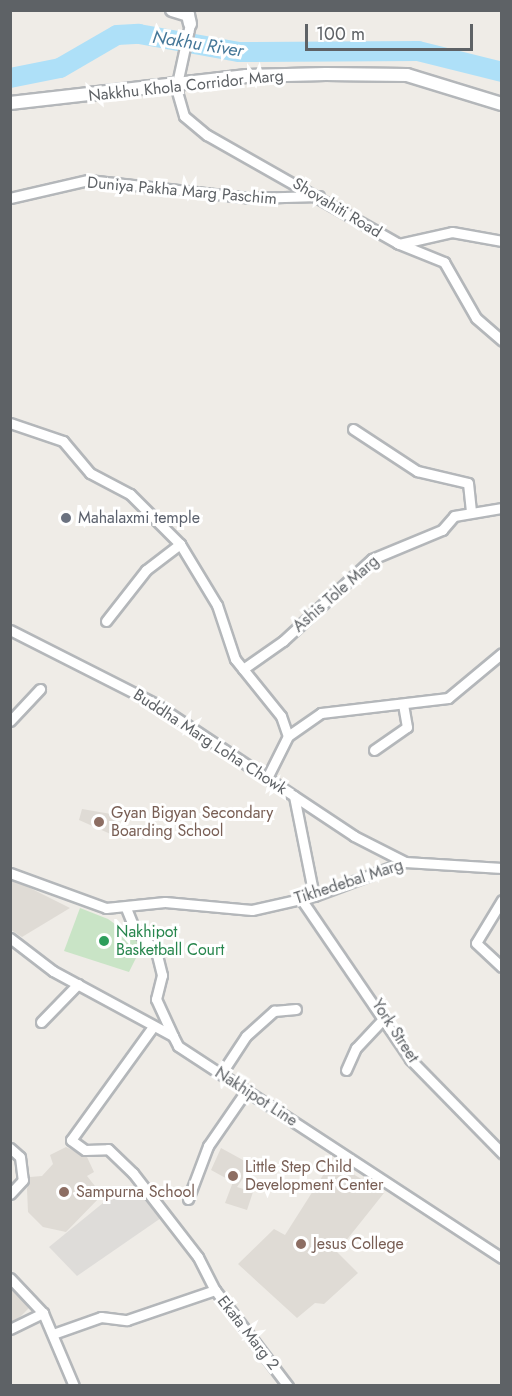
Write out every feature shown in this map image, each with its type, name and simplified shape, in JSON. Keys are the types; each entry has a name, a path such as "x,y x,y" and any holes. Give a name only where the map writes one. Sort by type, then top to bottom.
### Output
{"street":[{"path":"177,83 183,15"},
{"name":"Nakkhu Khola Corridor Marg","path":"10,102 246,76 407,75 501,104"},
{"name":"Shovahiti Road","path":"177,83 184,116 194,126 399,244 444,262 476,318 501,341"},
{"name":"Duniya Pakha Marg Paschim","path":"10,198 88,180 250,198 319,196"},
{"path":"399,244 452,232 501,241"},
{"path":"10,423 63,441 90,473 130,494 180,544 217,605 243,669 281,716 288,736"},
{"path":"353,429 417,471 468,483 471,512"},
{"name":"Ashis Tole Marg","path":"243,669 283,641 372,560 471,512 501,508"},
{"path":"106,621 146,570 180,544"},
{"name":"Buddha Marg Loha Chowk","path":"10,630 154,703 268,776 294,796 405,862"},
{"path":"268,776 288,736 321,713 448,698 501,653"},
{"path":"10,721 40,689"},
{"path":"374,750 407,727 403,705"},
{"path":"294,796 314,896"},
{"name":"Tikhedebal Marg","path":"10,873 106,908 126,908 165,902 252,910 314,896 405,862 501,868"},
{"name":"York Street","path":"301,899 385,1017 410,1059 501,1153"},
{"path":"501,900 476,943 501,967"},
{"path":"126,908 134,928 156,951 162,975 156,999 173,1036"},
{"name":"Nakhipot Line","path":"10,938 78,984 152,1028 173,1036 221,1074 501,1258"},
{"path":"41,1022 78,984"},
{"path":"221,1074 246,1036 274,1011 296,1010"},
{"path":"346,1070 356,1048 385,1017"},
{"path":"152,1028 70,1140 86,1150 108,1149 133,1173 198,1257 215,1290"},
{"path":"188,1199 208,1146 246,1090"},
{"path":"10,1148 20,1157 23,1180 10,1194"},
{"path":"10,1278 43,1313 74,1386"},
{"name":"Ekata Marg 2","path":"53,1334 101,1317 127,1320 215,1290 288,1386"},
{"path":"10,1329 43,1313"}],"shaded area":[{"name":"Gyan Bigyan Secondary Boarding School","path":"82,809 117,815 115,836 79,820"},
{"path":"11,879 70,908 22,937 11,930"},
{"name":"Sampurna School","path":"66,1147 87,1157 94,1172 87,1176 102,1195 66,1232 43,1227 28,1212 27,1189 30,1177 42,1176 53,1164 50,1155"},
{"name":"Little Step Child Development Center","path":"221,1148 252,1165 237,1187 253,1192 247,1210 225,1203 233,1182 211,1170"},
{"name":"Jesus College","path":"332,1161 384,1193 337,1252 358,1273 324,1304 315,1303 297,1318 238,1264 274,1229 285,1235"},
{"path":"138,1187 161,1218 77,1276 49,1247 103,1203"},
{"path":"11,1282 32,1305 11,1326"}],"green space":[{"name":"Nakhipot Basketball Court","path":"80,908 108,919 143,944 129,972 64,951"}],"waterway":[{"name":"Nakhu River","path":"10,78 60,68 117,35 139,34 239,52 418,51 502,72"}],"place":[{"name":"Mahalaxmi temple","path":"66,518"},
{"name":"Gyan Bigyan Secondary Boarding School","path":"99,822"},
{"name":"Nakhipot Basketball Court","path":"104,941"},
{"name":"Little Step Child Development Center","path":"233,1176"},
{"name":"Sampurna School","path":"64,1192"},
{"name":"Jesus College","path":"301,1244"}]}
